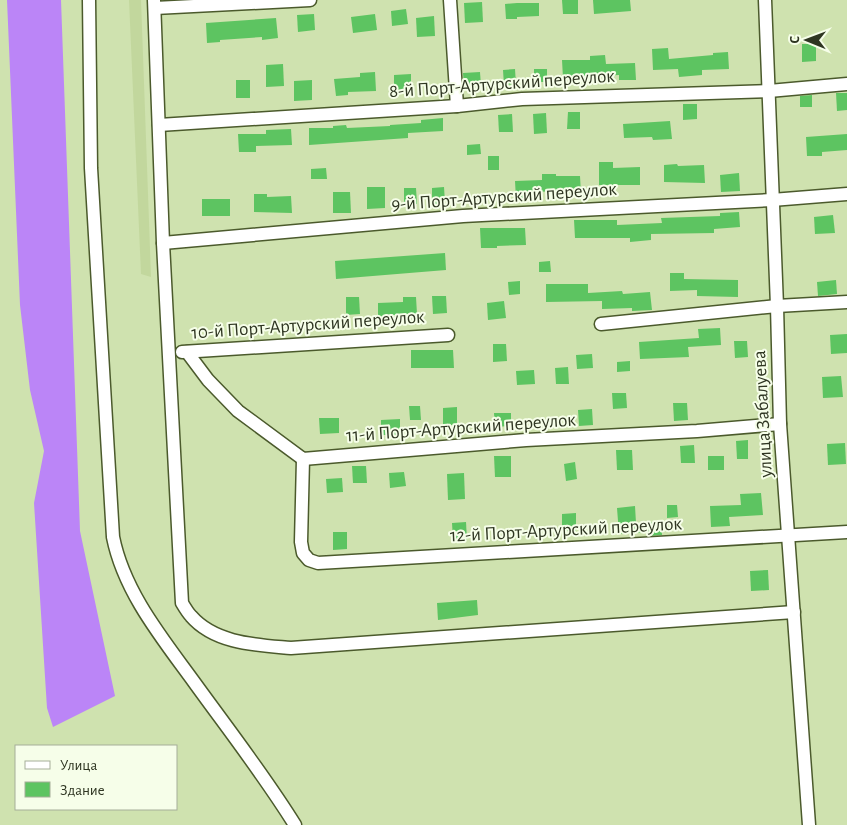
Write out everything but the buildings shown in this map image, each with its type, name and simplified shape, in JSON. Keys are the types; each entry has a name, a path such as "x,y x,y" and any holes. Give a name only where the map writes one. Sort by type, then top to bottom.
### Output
{"street":[{"path":"89,0 91,168 113,537 116,553 127,581 138,601 295,825"},
{"path":"310,0 154,4 163,243 182,603 191,617 205,628 226,638 250,644 291,648 794,612"},
{"path":"450,0 457,106"},
{"name":"улица Забалуева","path":"765,0 778,306 780,424 809,825"},
{"name":"8-й Порт-Артурский переулок","path":"159,125 457,106 522,99 769,91 847,84"},
{"name":"9-й Порт-Артурский переулок","path":"163,243 463,216 772,200 847,194"},
{"path":"601,324 778,306 847,302"},
{"name":"10-й Порт-Артурский переулок","path":"170,353 448,335"},
{"path":"187,352 208,380 238,411 303,459"},
{"name":"11-й Порт-Артурский переулок","path":"303,459 526,440 697,431 780,424"},
{"name":"12-й Порт-Артурский переулок","path":"303,459 301,542 303,553 309,560 318,563 847,532"}],"shaded area":[{"path":"7,0 61,0 80,531 115,696 53,727 47,708 34,503 44,451 30,390 20,305"},
{"path":"129,0 141,0 151,277 141,274"}]}
